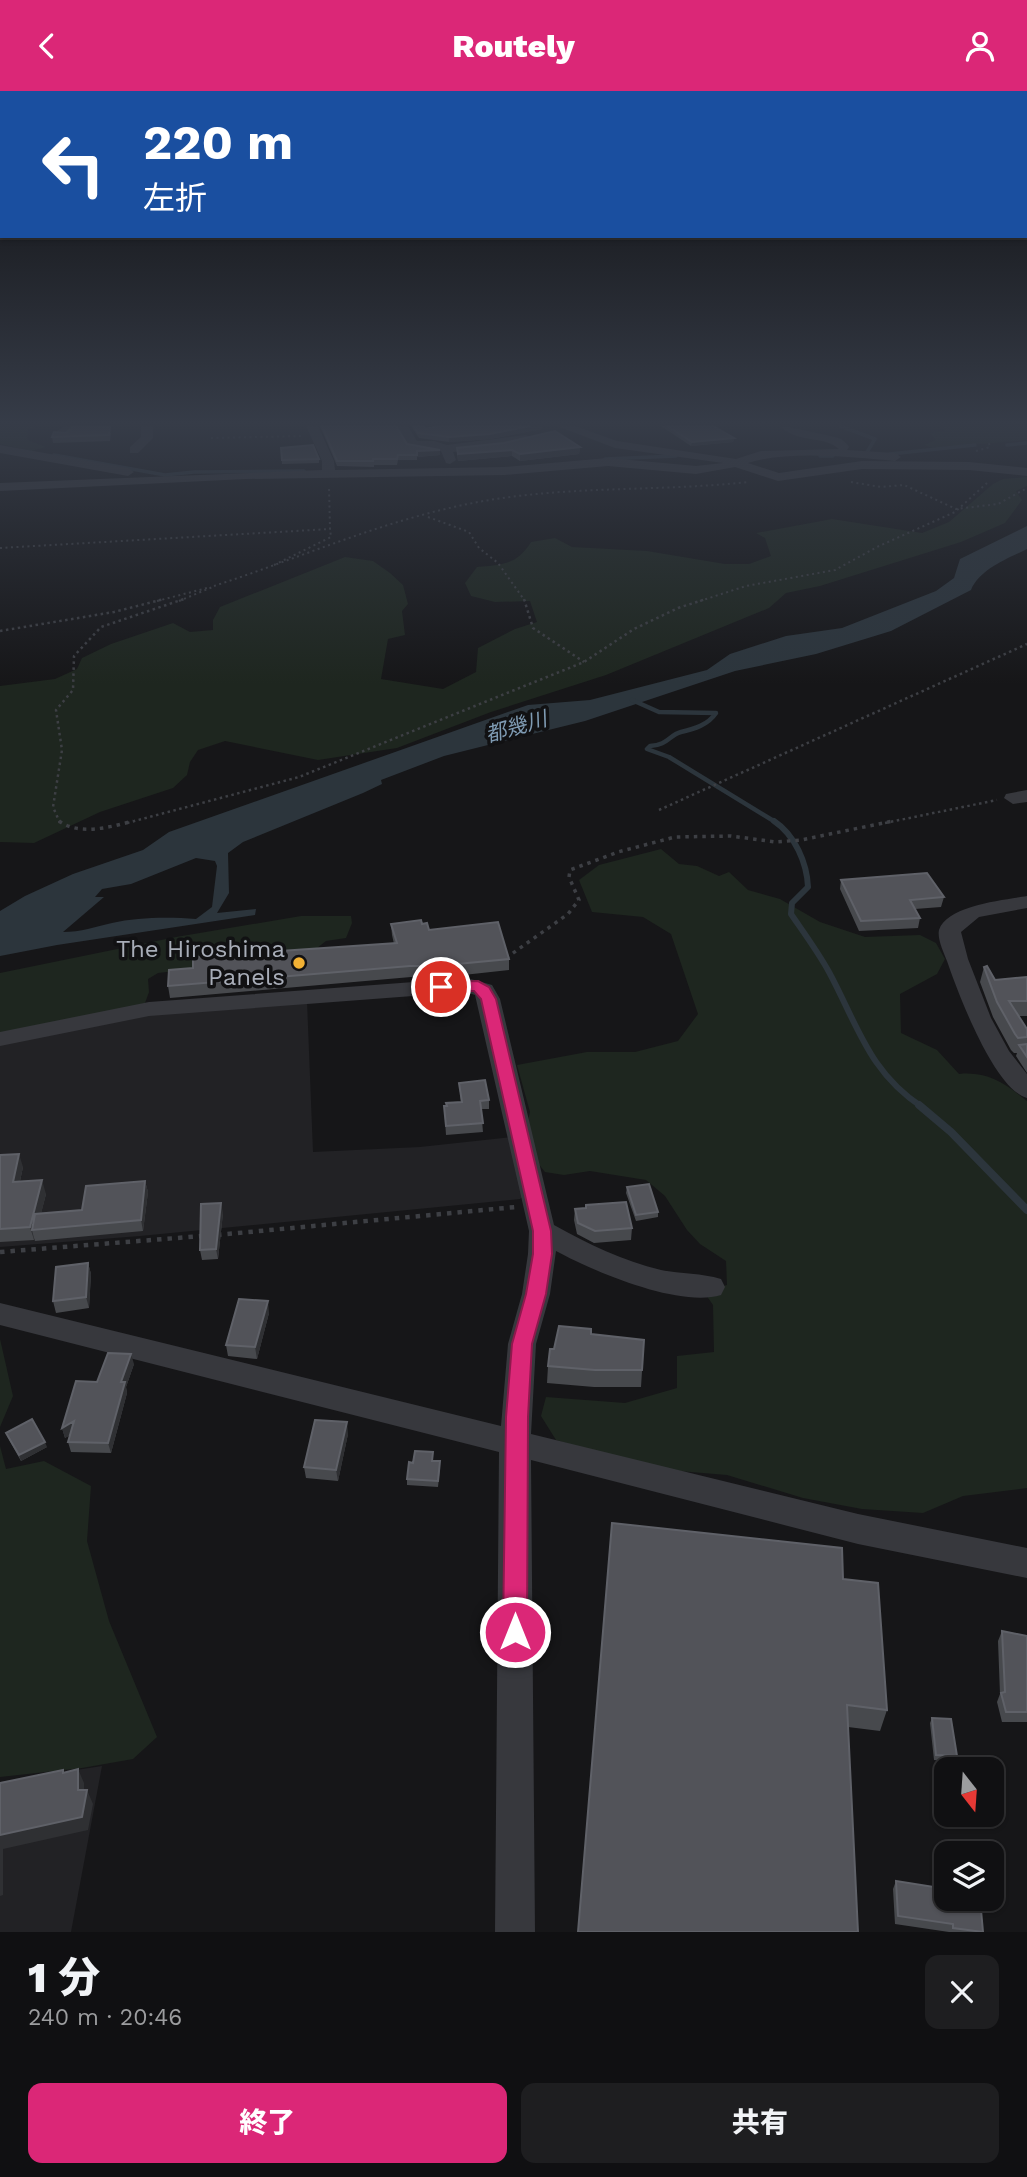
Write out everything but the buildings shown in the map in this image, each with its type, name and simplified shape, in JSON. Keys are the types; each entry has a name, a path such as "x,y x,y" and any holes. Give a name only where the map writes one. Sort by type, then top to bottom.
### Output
{"street":[{"path":"1027,902 972,912 950,930 950,938 974,1011 990,1040 1027,1090"},
{"path":"0,1039 149,1009 467,985 478,986 484,990 489,999 539,1218 542,1254 536,1294 522,1344 515,1441 515,1932"},
{"path":"539,1218 583,1255 653,1279 711,1287"},
{"path":"0,1314 858,1529 1027,1563"}],"path":[{"path":"268,568 331,537 329,512"},
{"path":"0,631 114,612 215,586 436,512"},
{"path":"215,586 202,593 101,627 74,656 73,690 56,710 62,750 53,807 60,823 89,830 115,826 299,777 584,662 634,629 678,608 746,586 835,570 951,512"},
{"path":"428,517 470,532 479,548 498,563 524,599 533,628 584,662"},
{"path":"0,548 330,529"},
{"path":"659,810 1027,644"},
{"path":"478,986 518,948 568,914 579,900 569,877 570,870 576,866 675,837 731,837 776,842 801,840 1020,797"},
{"path":"0,1252 187,1238 539,1218"}],"shaded area":[{"path":"961,512 1013,512 1005,523 961,542 820,586 786,593 769,608 606,675 491,712 397,748 318,760 225,741 198,750 190,762 187,775 173,788 100,812 34,843 0,842 0,686 55,679 77,669 82,658 111,644 173,623 190,632 213,630 213,620 220,607 345,557 373,561 403,585 408,604 402,611 405,635 388,639 381,679 443,689 476,672 478,648 515,629 537,622 530,601 495,602 471,596 465,583 477,567 508,562 526,550 531,542 555,538 572,547 647,551 725,564 749,564 771,556 765,538 756,533 832,519 922,533 949,522"},
{"path":"661,849 679,864 697,866 719,876 729,872 748,890 780,899 820,922 865,937 920,935 936,943 945,959 937,974 900,994 901,1033 937,1050 959,1074 979,1075 996,1080 1027,1101 1027,1488 963,1496 923,1513 862,1509 803,1498 727,1475 655,1469 556,1440 541,1416 546,1397 625,1403 677,1388 677,1356 714,1352 713,1305 704,1292 727,1285 726,1261 700,1244 687,1230 665,1196 646,1180 590,1171 564,1175 545,1172 532,1156 526,1130 530,1112 517,1065 587,1052 635,1052 678,1041 698,1014 671,934 643,917 592,912 579,880 599,865"},
{"path":"301,916 351,916 352,923 346,938 326,941 307,956 158,973 148,979 149,992 145,1003 0,1042 0,973 176,937"},
{"path":"307,1001 313,1152 420,1147 512,1137 527,1193 520,1199 0,1247 0,1043 130,1016"},
{"path":"0,1339 13,1396 0,1427"},
{"path":"0,1446 6,1469 44,1461 91,1486 87,1541 109,1621 157,1737 133,1759 0,1777"},
{"path":"102,1766 71,1932 0,1932 0,1782"}],"water":[{"name":"都幾川","path":"1027,526 1027,549 987,570 971,590 891,631 816,654 735,671 585,721 444,756 381,780 382,784 363,793 243,842 228,853 229,893 217,913 256,909 255,915 0,956 0,911 73,874 143,850 169,832 528,705 590,700 707,670 730,654 786,636 842,628 936,591 954,578 960,559","holes":["196,858 215,861 217,866 212,907 196,919 132,920 63,932 104,897 95,897 102,889 131,884"]}],"waterway":[{"path":"632,700 659,712 716,713 700,726 677,733 665,742 647,749 669,757 775,822"},
{"path":"775,822 794,842 807,878 808,887 792,903 791,914 825,965 877,1063 889,1079 922,1107"},
{"path":"919,1105 951,1132 1027,1210"}],"place":[{"name":"The Hiroshima Panels","path":"299,963"}],"route":[{"path":"441,987 478,986 489,999 542,1231 542,1254 536,1294 522,1344 515,1441 515,1632"}]}
